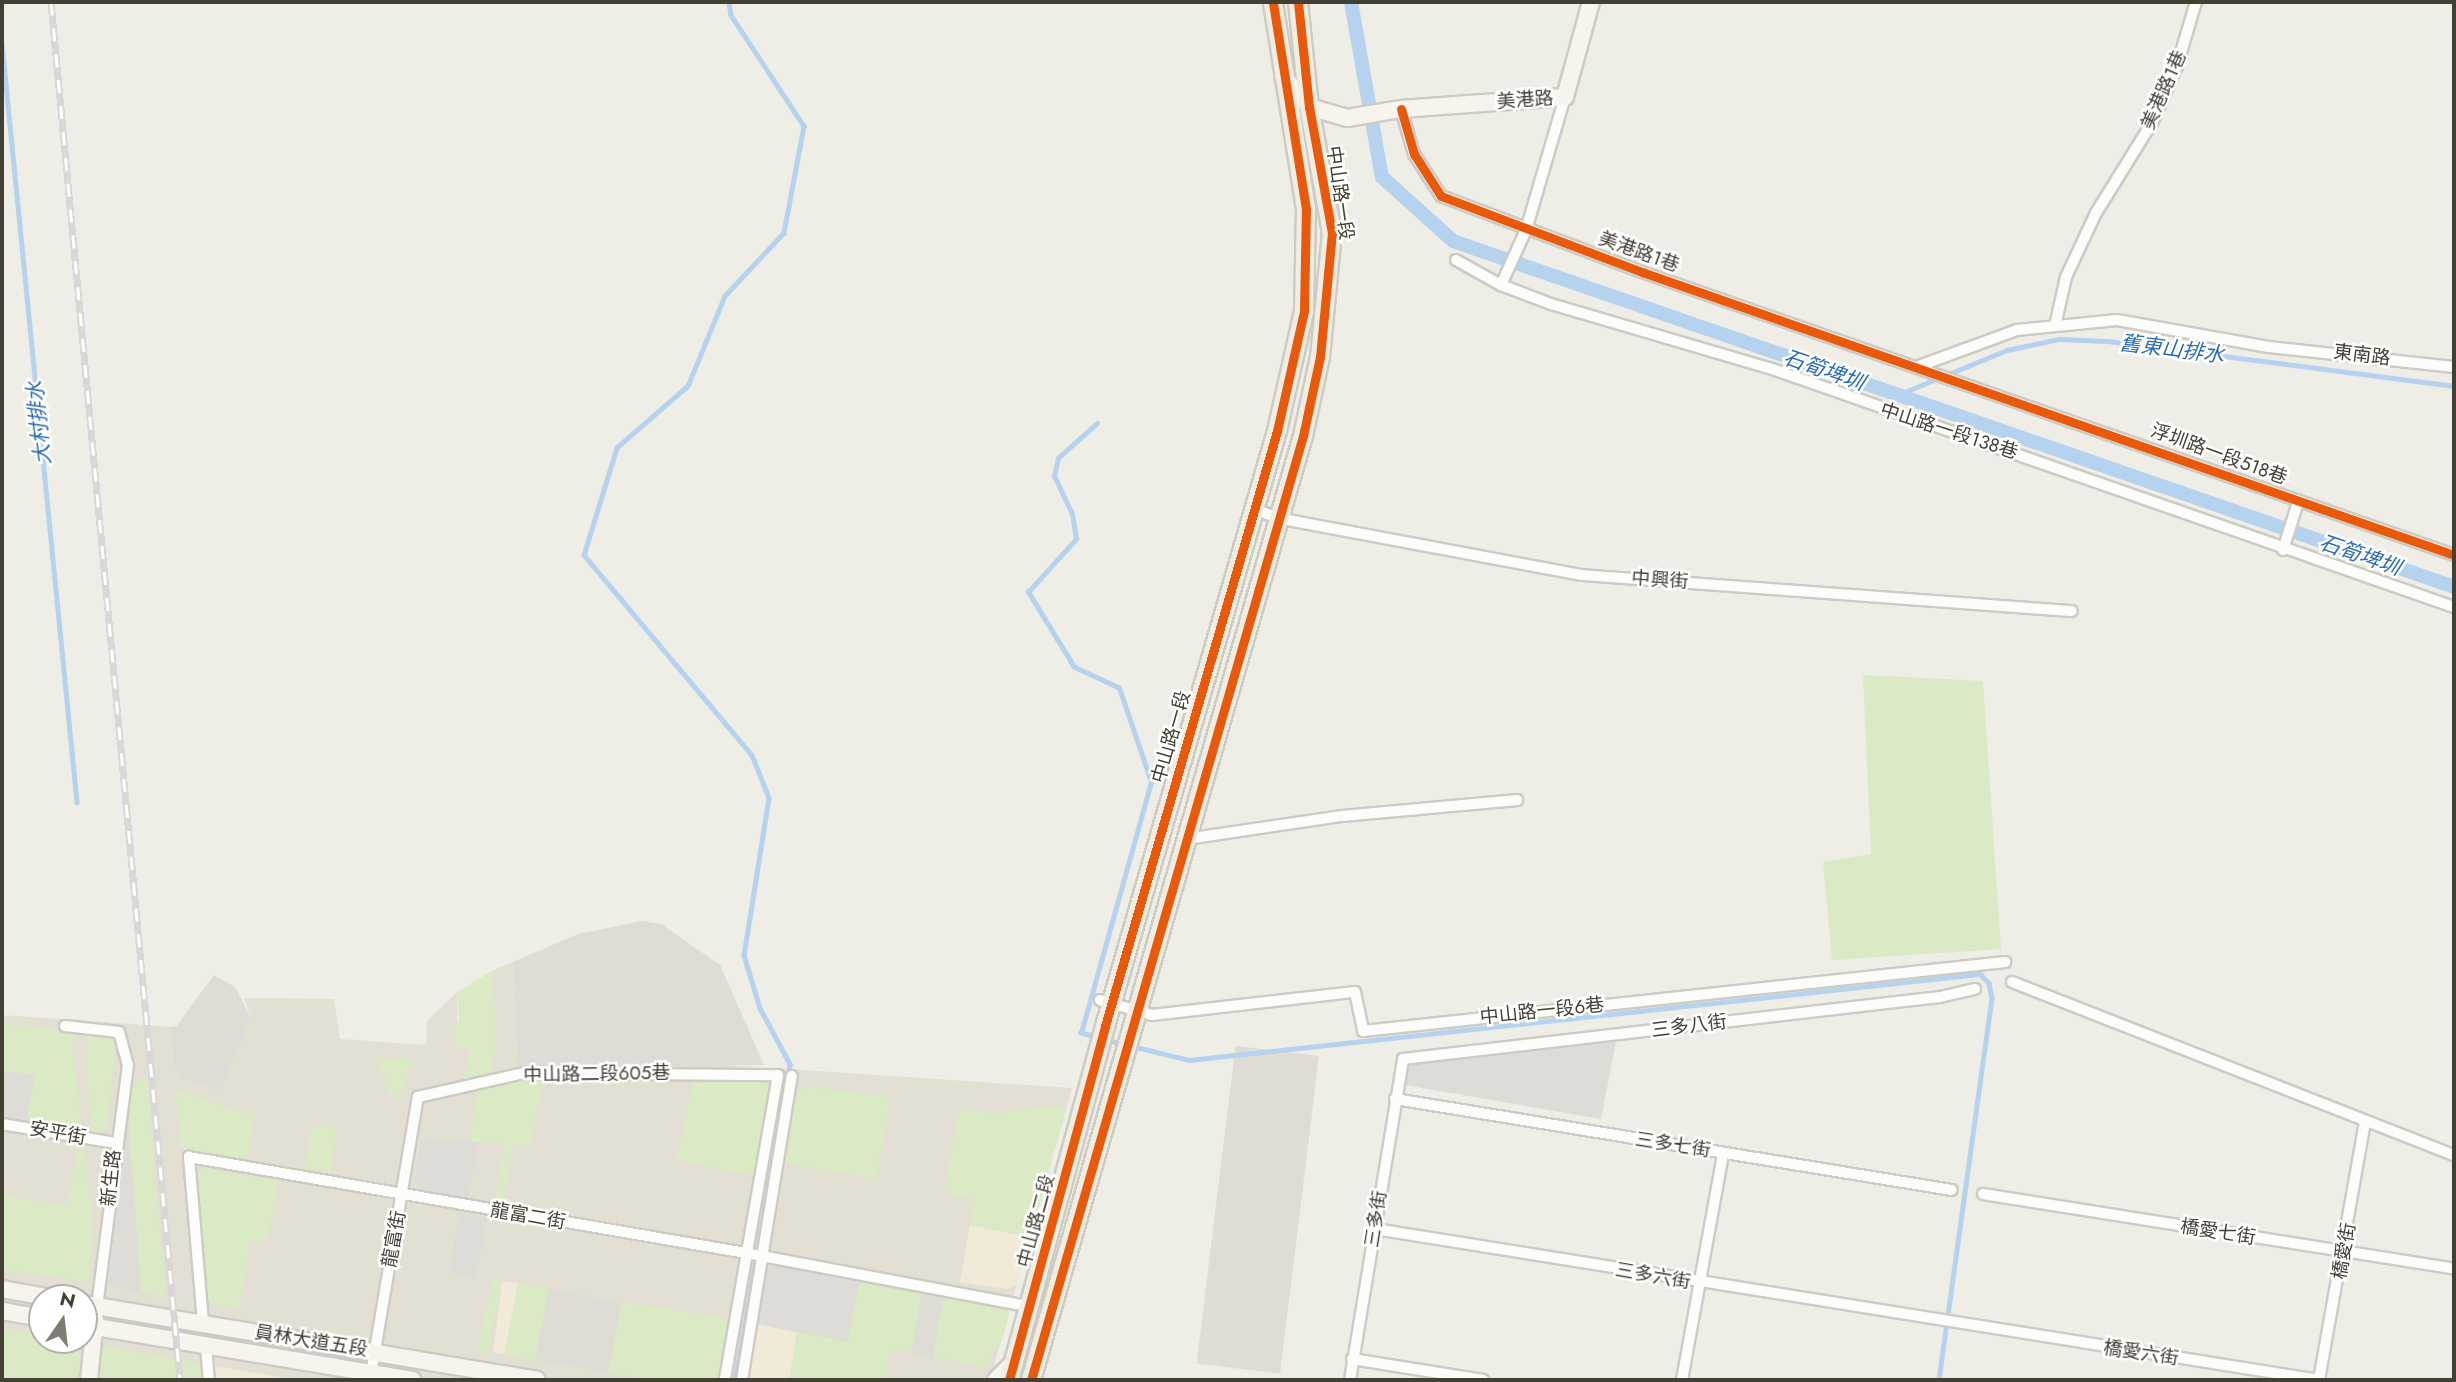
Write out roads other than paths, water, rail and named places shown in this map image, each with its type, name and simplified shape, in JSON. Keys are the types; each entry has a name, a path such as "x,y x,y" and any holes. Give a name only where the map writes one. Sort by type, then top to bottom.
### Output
{"main road":[{"name":"中山路一段","path":"1105,1026 1106,1002 1255,509 1304,311 1306,209 1273,2"},
{"name":"中山路一段","path":"1129,1035 1303,436 1320,357 1332,233 1309,107 1298,2"},
{"name":"美港路","path":"1309,107 1347,118 1394,110 1565,97 1591,2"},
{"path":"1283,76 1309,107"},
{"name":"中山路二段","path":"1009,1380 1017,1360 1105,1026"},
{"name":"中山路二段","path":"1034,1377 1129,1035"},
{"path":"2,1289 28,1294"},
{"name":"員林大道五段","path":"98,1306 537,1380"},
{"path":"2,1311 28,1316"},
{"name":"員林大道五段","path":"98,1328 370,1377 412,1380"},
{"name":"新生路","path":"89,1354 89,1380"},
{"path":"996,1380 1017,1360"}],"street":[{"name":"美港路1巷","path":"2054,326 2066,277 2096,213 2153,121 2177,66 2196,2"},
{"path":"1501,285 1526,230 1565,97"},
{"name":"美港路1巷","path":"1394,110 1414,153 1441,196 1526,230 1938,373"},
{"name":"中山路一段138巷","path":"1456,260 1501,285 1775,370 2283,550 2454,607"},
{"name":"東南路","path":"2054,326 2117,320 2269,347 2454,367"},
{"path":"1919,366 2017,330 2054,326"},
{"name":"浮圳路一段518巷","path":"1938,373 2454,555"},
{"path":"2283,550 2298,502"},
{"name":"中興街","path":"1255,509 1277,518 1581,575 2072,611"},
{"path":"1186,839 1342,816 1517,800"},
{"name":"中山路一段6巷","path":"1106,1002 1152,1015 1355,992 1363,1031 2005,962"},
{"path":"2012,982 2454,1155"},
{"name":"三多八街","path":"1403,1059 1940,997 1975,989"},
{"name":"新生路","path":"65,1026 119,1032 128,1065 93,1284"},
{"name":"三多街","path":"1350,1380 1403,1059"},
{"name":"中山路二段605巷","path":"418,1097 524,1073 778,1074 746,1253"},
{"path":"742,1380 792,1076"},
{"name":"龍富街","path":"370,1377 418,1097"},
{"name":"三多七街","path":"1395,1099 1952,1190"},
{"name":"橋愛街","path":"2319,1380 2344,1253 2365,1122"},
{"name":"安平街","path":"2,1124 115,1143"},
{"path":"1682,1380 1723,1154"},
{"name":"龍富二街","path":"203,1323 189,1157 746,1253 1031,1307"},
{"name":"橋愛七街","path":"1983,1194 2454,1269"},
{"name":"三多六街","path":"1375,1229 1963,1325"},
{"path":"725,1380 746,1253"},
{"name":"橋愛六街","path":"1963,1325 2319,1380"},
{"path":"206,1347 209,1380"},
{"path":"1352,1359 1483,1380"}],"waterway":[{"path":"729,2 731,15 804,126 784,233 725,296 688,386 617,448 584,555 752,755 769,798 744,955 760,1008 790,1064 788,1076"},
{"name":"石筍埤圳","path":"1351,2 1382,177 1453,241 2454,587"},
{"name":"大村排水","path":"2,44 77,802"},
{"name":"舊東山排水","path":"1946,375 2007,350 2059,339 2108,341 2454,386"},
{"name":"舊東山排水","path":"1898,395 1938,378"},
{"path":"1096,1037 1081,1033 1151,782 1119,688 1074,667 1028,592 1076,539 1072,514 1054,476 1058,458 1097,423"},
{"path":"1132,1046 1189,1060 1980,974 1989,983 1992,998 1939,1380"},
{"path":"1105,1039 1123,1044"},
{"path":"735,1380 773,1160"}],"railway":[{"path":"51,2 180,1380"}]}
